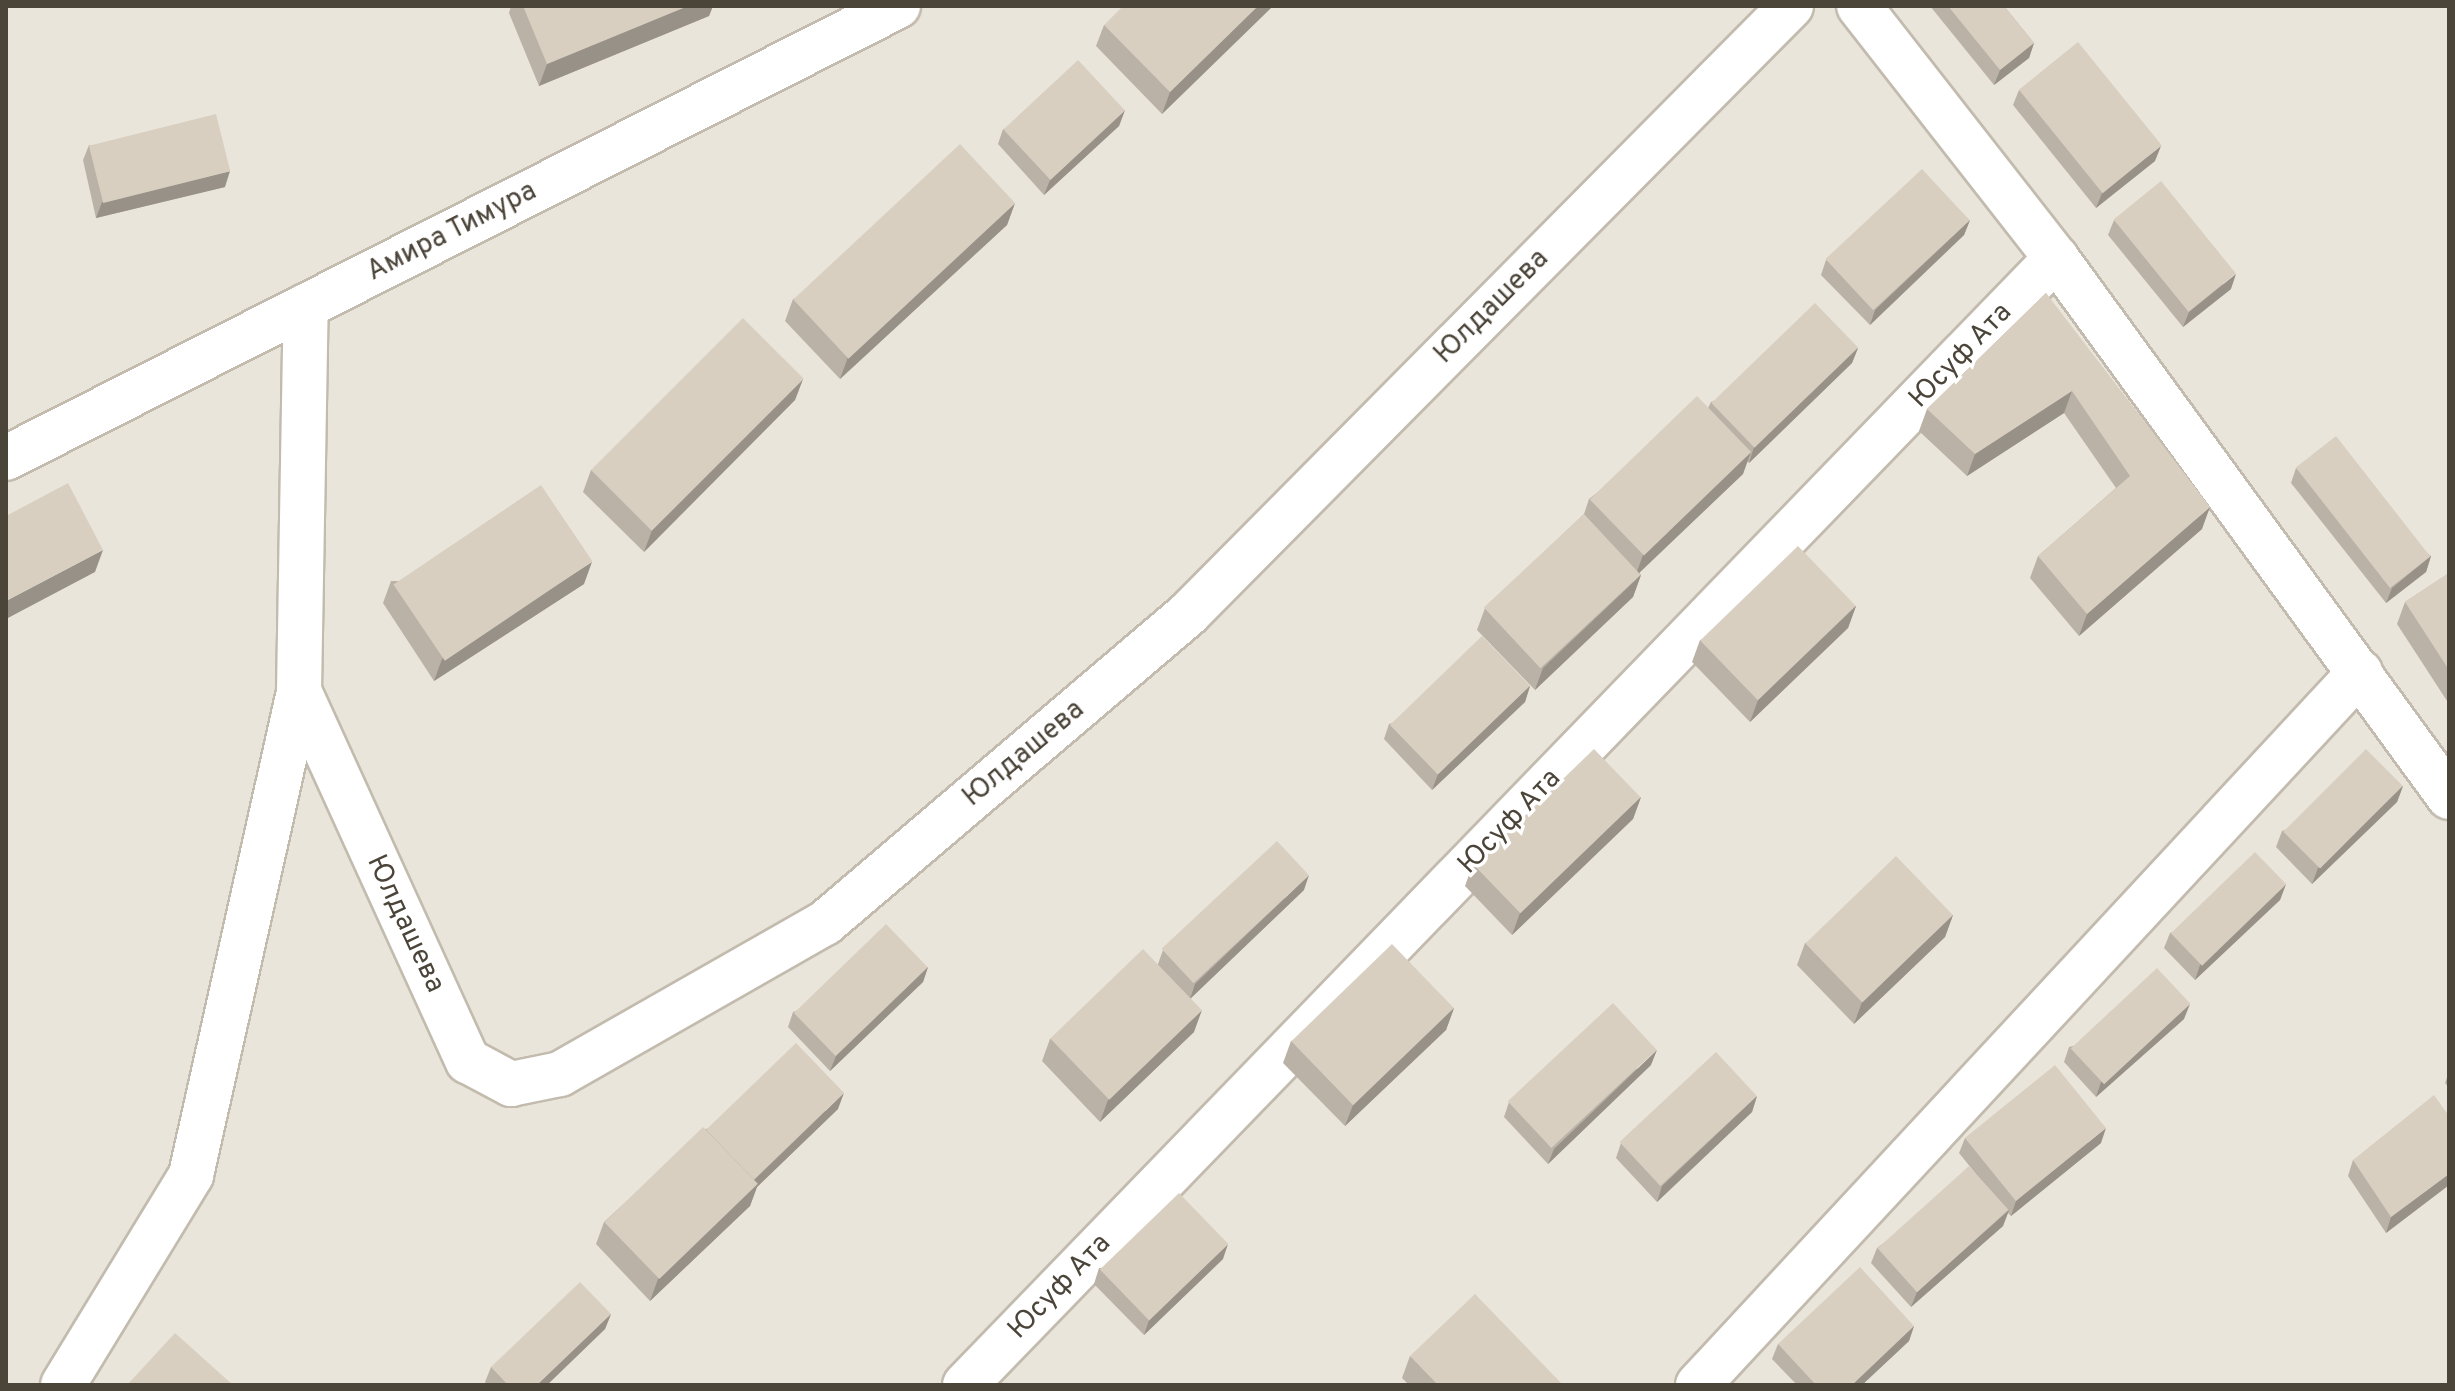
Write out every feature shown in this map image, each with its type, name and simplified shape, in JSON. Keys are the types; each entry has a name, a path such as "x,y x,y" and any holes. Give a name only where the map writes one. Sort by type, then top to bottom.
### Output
{"street":[{"name":"Амира Тимура","path":"6,458 898,6"},
{"name":"Юлдашева","path":"299,691 468,1061 511,1084 560,1074 825,923 1189,613 1791,6"},
{"path":"1859,6 2056,258 2449,797"},
{"name":"Юсуф Ата","path":"965,1385 2056,258"},
{"path":"63,1385 191,1175 299,691 306,306"},
{"path":"1698,1385 2360,672"}],"shaded area":[{"path":"6,6 2449,6 2449,1385 6,1385"}],"building":[{"path":"523,6 688,6 547,64"},
{"path":"1123,6 1258,6 1170,92 1104,25"},
{"path":"1948,6 2004,6 2034,43 2000,70"},
{"path":"2078,42 2162,145 2103,193 2019,90"},
{"path":"1078,60 1125,110 1050,180 1003,130"},
{"path":"216,114 230,171 103,203 89,146"},
{"path":"960,144 1015,203 848,359 793,299"},
{"path":"1922,169 1970,220 1873,310 1825,259"},
{"path":"2161,181 2236,273 2188,312 2114,219"},
{"path":"2046,293 2210,507 2087,614 2038,556 2130,476 2072,391 1975,454 1927,409"},
{"path":"1815,303 1858,348 1754,448 1711,403"},
{"path":"743,318 804,379 652,531 591,470"},
{"path":"1697,396 1751,452 1644,556 1590,500"},
{"path":"2336,436 2430,557 2390,588 2296,467"},
{"path":"68,483 103,550 6,601 6,516"},
{"path":"541,485 592,561 445,661 393,585"},
{"path":"1584,514 1641,575 1540,668 1484,607"},
{"path":"1798,546 1856,606 1758,700 1700,640"},
{"path":"2449,573 2449,670 2405,602"},
{"path":"1482,636 1530,686 1438,775 1390,725"},
{"path":"1594,749 1641,797 1520,913 1474,865"},
{"path":"2366,749 2403,786 2320,869 2283,832"},
{"path":"1277,841 1309,875 1194,983 1161,949"},
{"path":"2255,852 2286,884 2202,966 2171,933"},
{"path":"1896,856 1953,915 1862,1003 1805,944"},
{"path":"886,924 928,967 836,1056 794,1013"},
{"path":"1392,944 1454,1008 1353,1105 1291,1041"},
{"path":"1143,949 1202,1010 1109,1100 1050,1039"},
{"path":"2157,968 2190,1004 2104,1084 2071,1048"},
{"path":"1613,1003 1657,1050 1551,1148 1508,1101"},
{"path":"796,1043 844,1093 754,1179 706,1130"},
{"path":"1716,1052 1757,1096 1660,1186 1619,1142"},
{"path":"2055,1065 2106,1128 2016,1201 1965,1138"},
{"path":"2434,1095 2449,1116 2449,1174 2391,1217 2353,1160"},
{"path":"703,1127 758,1184 659,1279 604,1222"},
{"path":"1969,1166 2008,1210 1917,1292 1878,1248"},
{"path":"1179,1193 1228,1244 1149,1320 1100,1269"},
{"path":"1860,1267 1914,1326 1852,1385 1816,1385 1778,1344"},
{"path":"580,1282 611,1314 537,1385 508,1385 491,1367"},
{"path":"1475,1294 1563,1385 1438,1385 1410,1356"},
{"path":"175,1333 233,1385 127,1385"}]}
